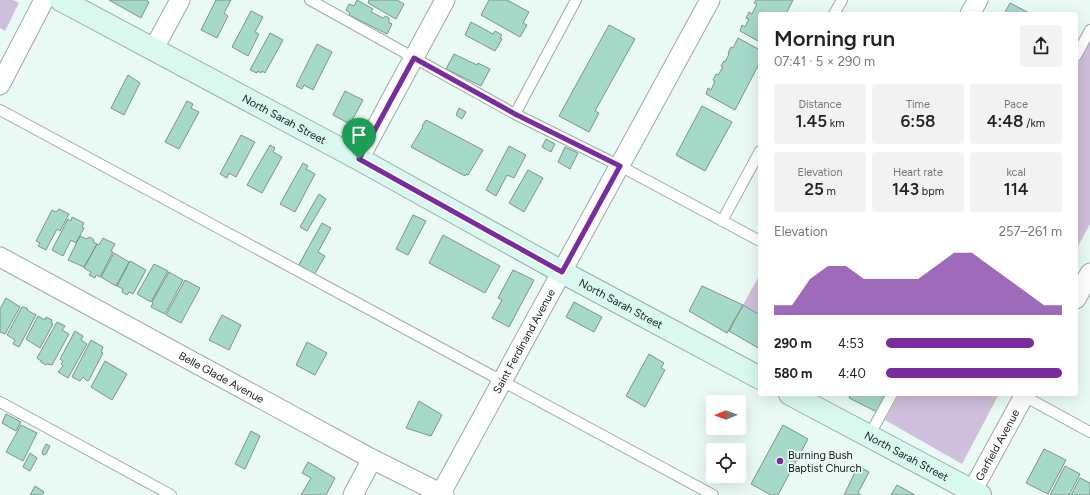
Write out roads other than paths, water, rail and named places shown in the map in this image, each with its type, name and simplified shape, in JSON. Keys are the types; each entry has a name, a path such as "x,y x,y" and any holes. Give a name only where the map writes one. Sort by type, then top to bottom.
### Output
{"street":[{"path":"0,85 44,0"},
{"name":"North Sarah Street","path":"61,0 359,159 562,272 758,377"},
{"path":"153,50 180,0"},
{"path":"359,159 445,0"},
{"name":"Saint Ferdinand Avenue","path":"442,494 710,0"},
{"path":"971,12 978,0"},
{"name":"Belle Glade Avenue","path":"0,257 372,459 442,494"},
{"path":"1078,295 1090,274"},
{"name":"North Sarah Street","path":"794,396 974,494"},
{"name":"Garfield Avenue","path":"974,494 1023,396"},
{"path":"353,495 372,459"}],"lane":[{"path":"310,0 515,114 620,166 758,240"},
{"path":"515,114 576,0"},
{"path":"835,12 842,0"},
{"path":"1078,52 1090,30"},
{"path":"0,110 713,495"},
{"path":"722,221 758,154"},
{"path":"869,436 891,396"},
{"path":"1026,396 1090,432"},
{"path":"0,402 171,495"}],"place":[{"name":"Burning Bush Baptist Church","path":"780,461"}]}
